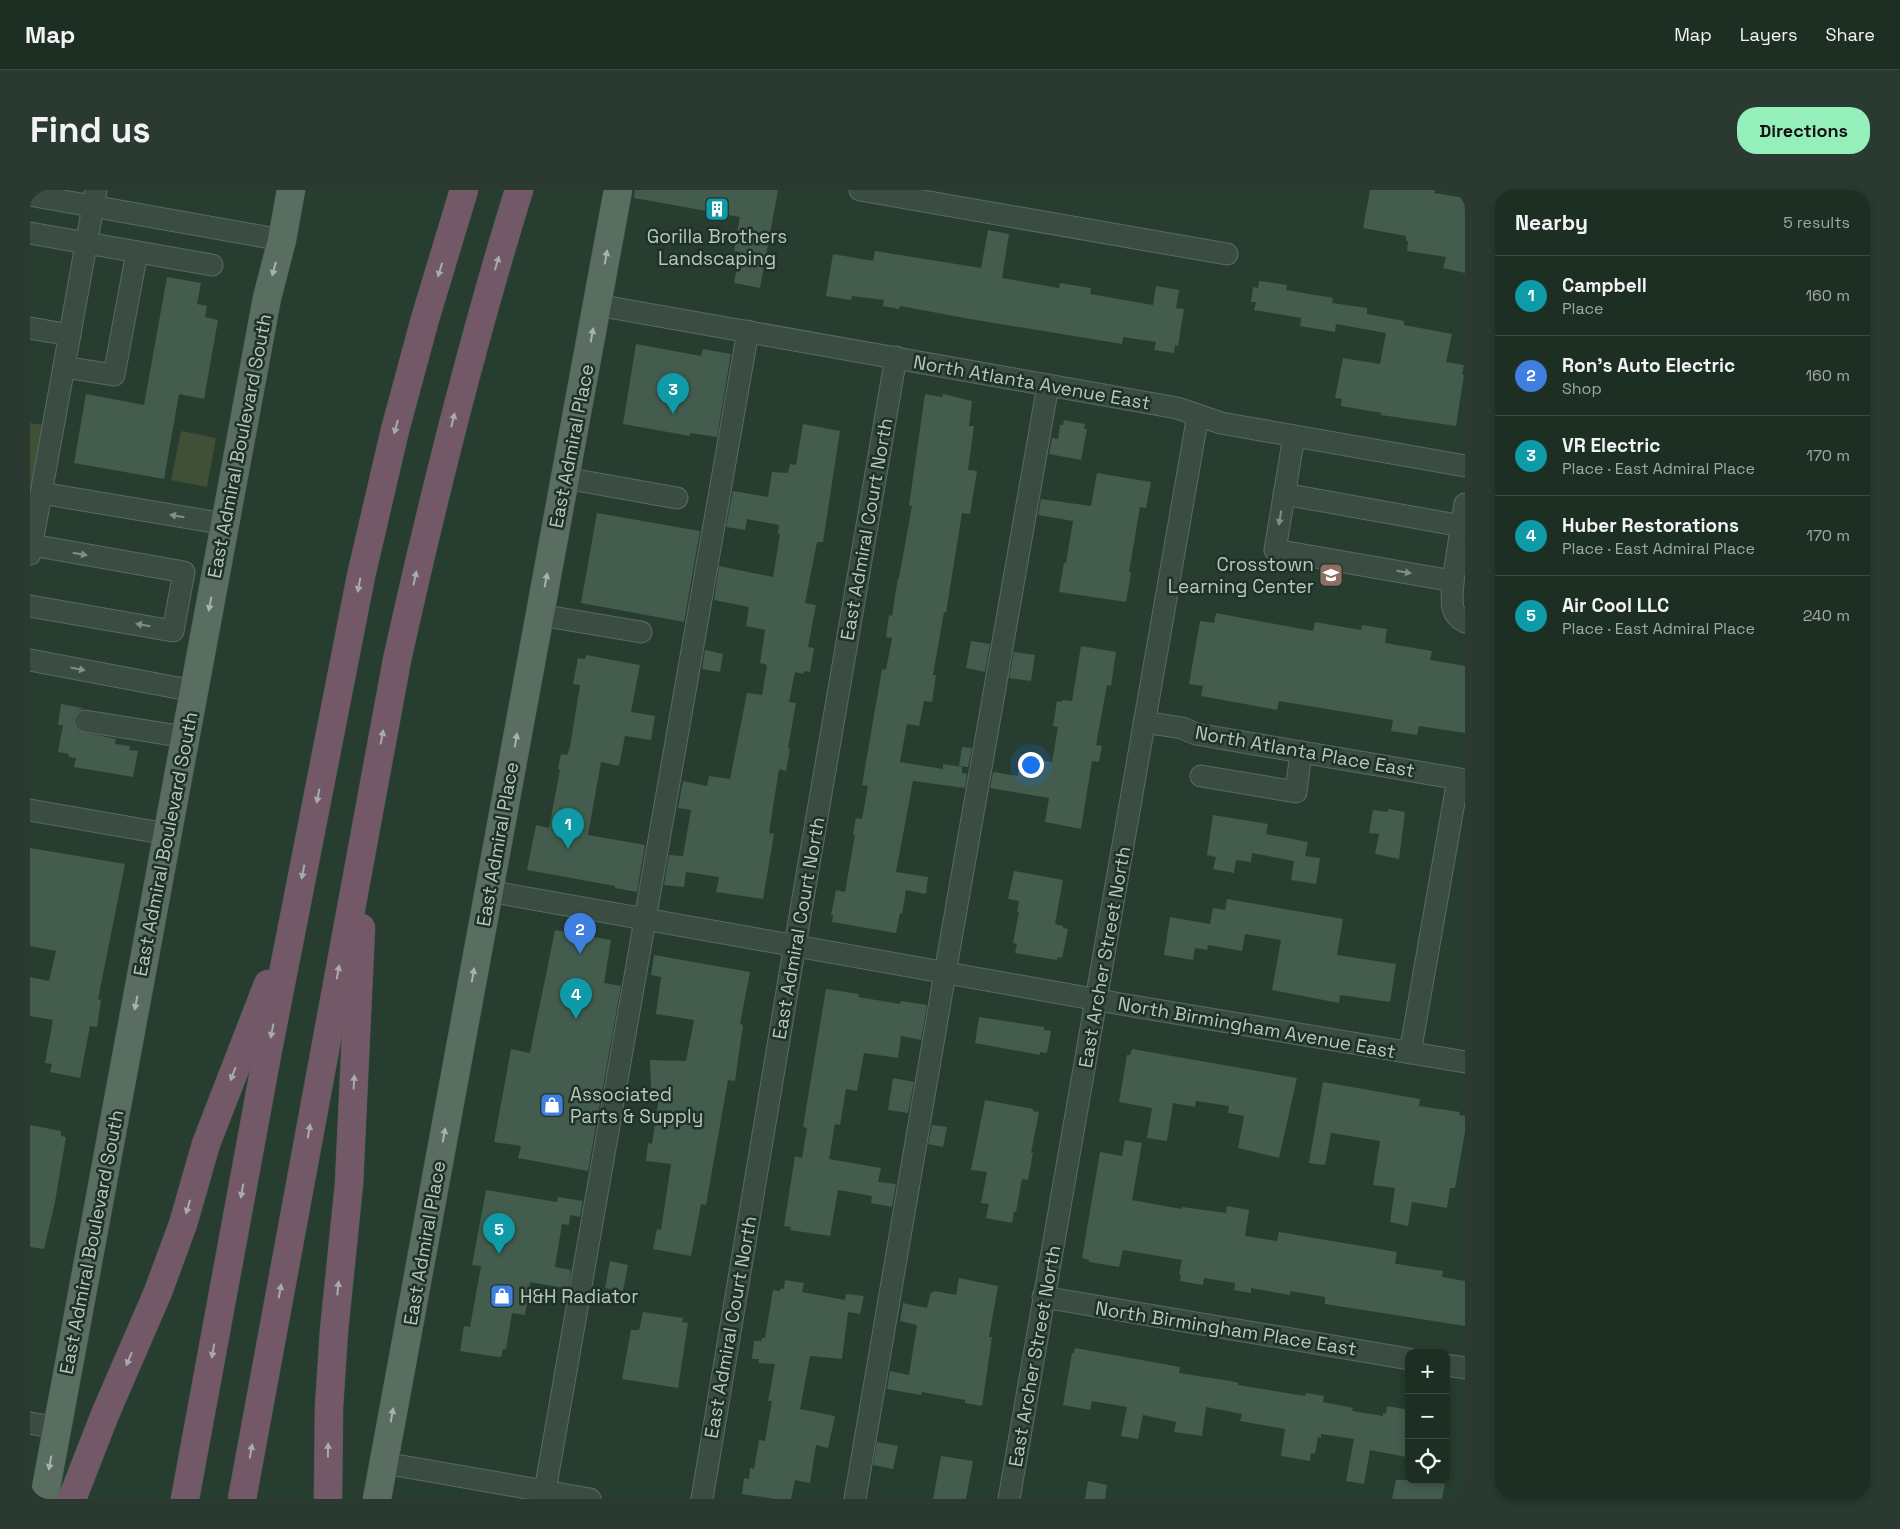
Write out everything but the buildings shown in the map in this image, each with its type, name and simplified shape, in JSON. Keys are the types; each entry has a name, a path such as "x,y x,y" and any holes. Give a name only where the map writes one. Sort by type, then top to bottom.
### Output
{"highway":[{"path":"185,1499 266,1064 367,549 395,430 425,319 464,190"},
{"path":"242,1499 397,660 425,532 458,400 519,190"},
{"path":"328,1499 329,1407 334,1331 349,1184 366,822"},
{"path":"72,1499 102,1421 158,1292 183,1224 206,1144 295,915"}],"main road":[{"name":"East Admiral Boulevard South","path":"44,1499 267,298 282,240 291,190"},
{"name":"East Admiral Place","path":"377,1499 618,190"}],"street":[{"path":"860,190 1227,254"},
{"path":"30,195 95,198 282,240"},
{"path":"30,606 174,631 184,572 31,549 95,198"},
{"path":"30,233 212,265"},
{"path":"64,367 114,375 137,252"},
{"name":"North Atlanta Avenue East","path":"597,305 1176,408 1221,423 1465,466"},
{"path":"30,328 70,335"},
{"path":"536,1493 645,919 748,331"},
{"name":"East Admiral Court North","path":"702,1499 896,357"},
{"path":"855,1499 1048,385"},
{"name":"East Archer Street North","path":"1009,1499 1198,415"},
{"path":"1294,436 1275,550 1452,581"},
{"path":"565,478 677,498"},
{"path":"41,493 225,524"},
{"path":"1284,494 1462,526"},
{"path":"1465,504 1452,581 1452,608 1454,614 1465,622"},
{"path":"540,615 641,632"},
{"path":"30,660 194,691"},
{"path":"85,721 185,737"},
{"name":"North Atlanta Place East","path":"1144,722 1182,728 1196,734 1461,780"},
{"path":"1201,776 1296,792 1301,752"},
{"path":"1410,1053 1461,780"},
{"path":"30,810 167,834"},
{"name":"North Birmingham Avenue East","path":"488,891 1097,1000 1465,1062"},
{"name":"North Birmingham Place East","path":"1043,1297 1405,1358"},
{"path":"1450,1366 1465,1368"},
{"path":"30,1422 57,1428"},
{"path":"384,1463 536,1493 590,1499"}],"green space":[{"path":"30,423 44,425 30,499"},
{"path":"181,431 216,438 207,487 171,480"}],"place":[{"name":"Gorilla Brothers Landscaping","path":"717,209"},
{"name":"VR Electric","path":"673,414"},
{"name":"Crosstown Learning Center","path":"1331,575"},
{"name":"Campbell","path":"568,849"},
{"name":"Ron's Auto Electric","path":"580,954"},
{"name":"Huber Restorations","path":"576,1019"},
{"name":"Associated Parts & Supply","path":"552,1105"},
{"name":"Air Cool LLC","path":"499,1254"},
{"name":"H&H Radiator","path":"502,1296"}]}
